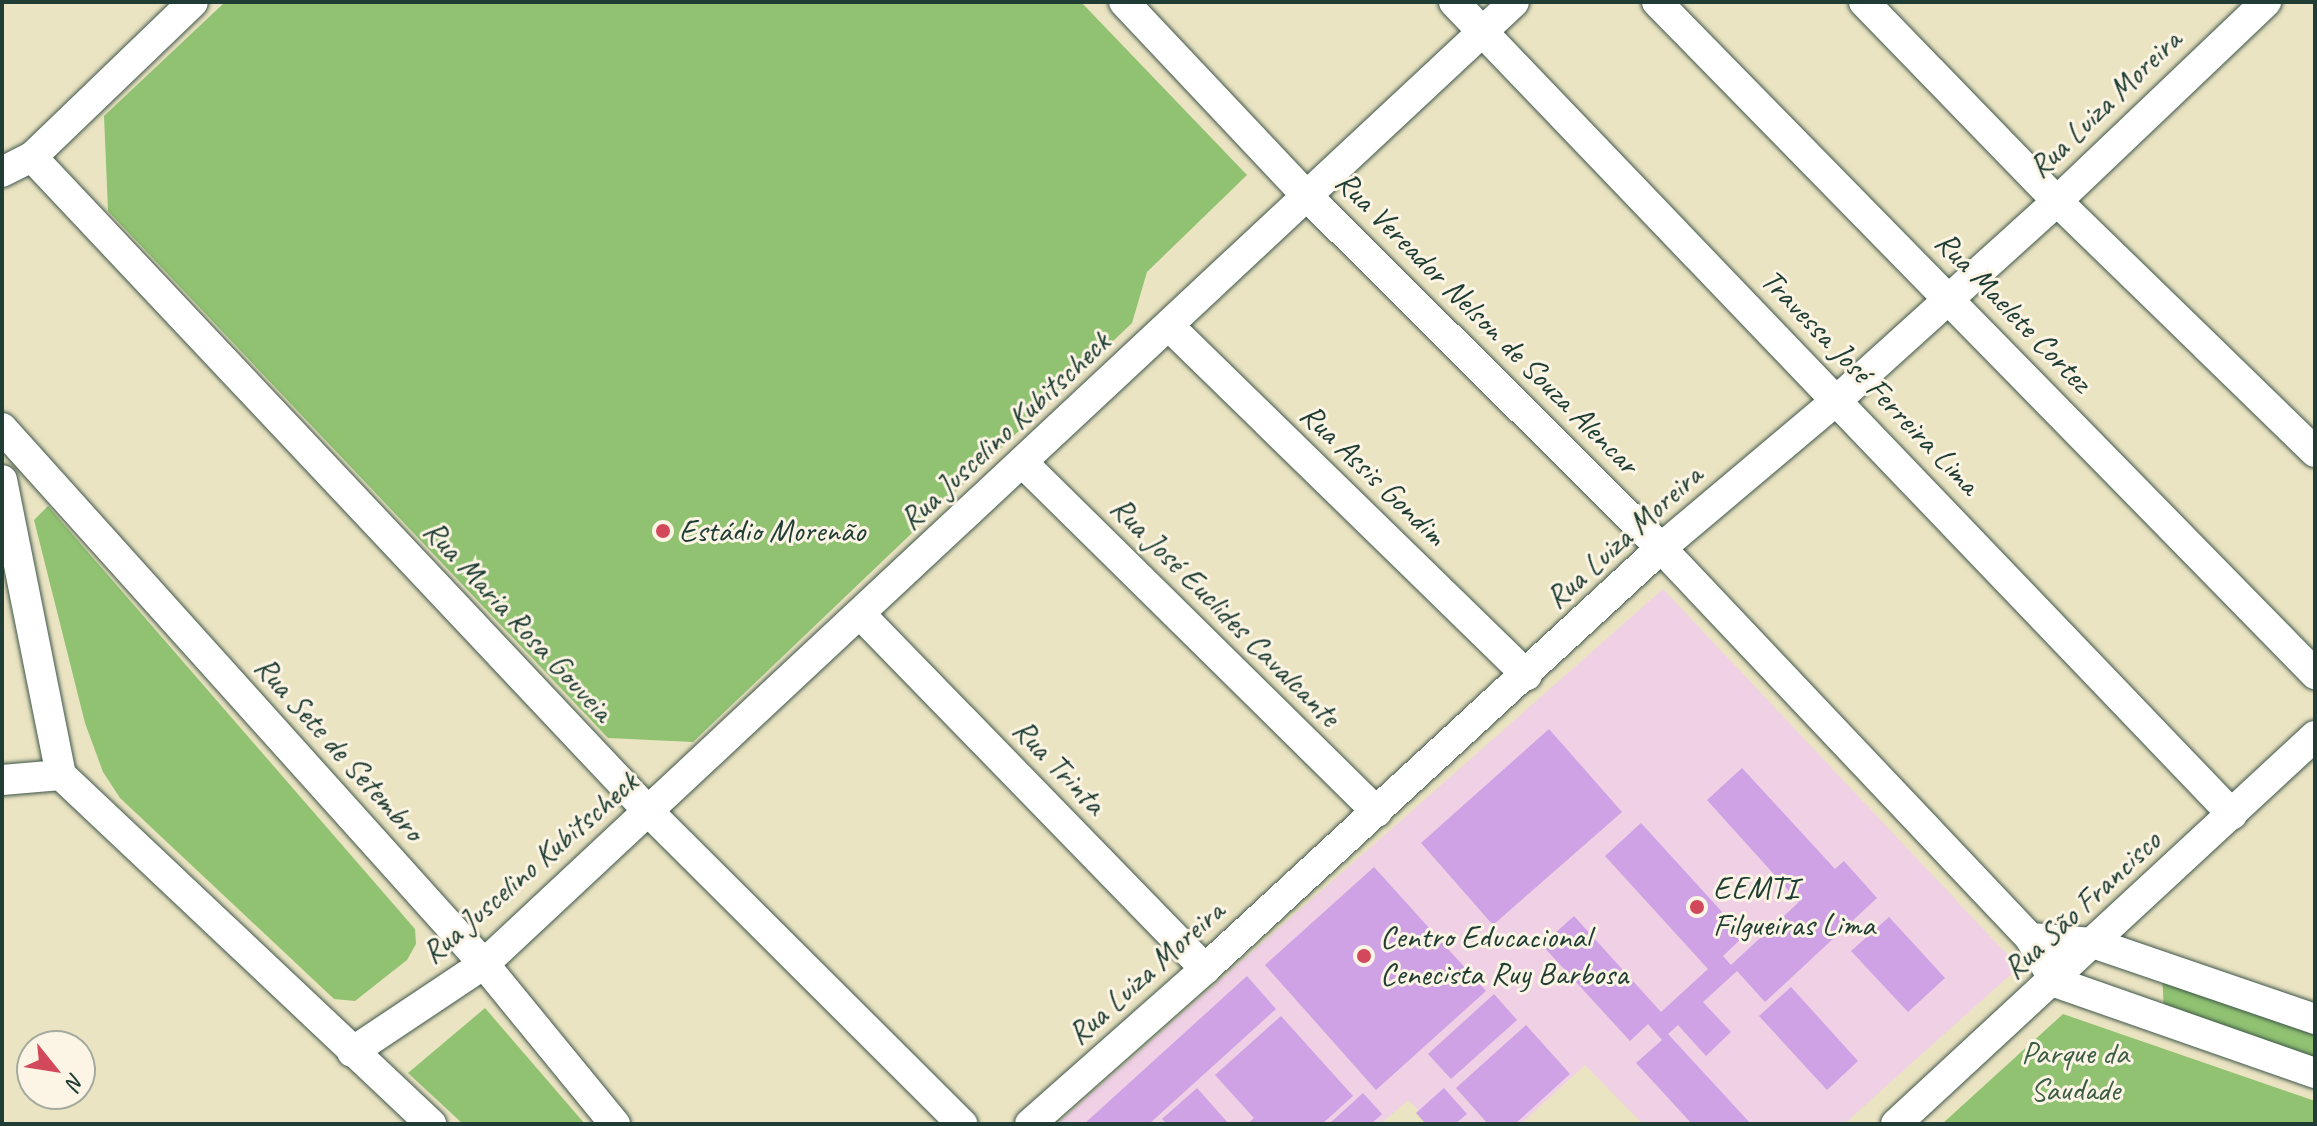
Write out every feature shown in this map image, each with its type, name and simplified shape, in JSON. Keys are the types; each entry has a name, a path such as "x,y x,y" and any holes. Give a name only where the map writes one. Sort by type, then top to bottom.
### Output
{"street":[{"path":"2,172 32,157 193,2"},
{"name":"Rua Vereador Nelson de Souza Alencar","path":"1124,2 1305,194 1661,548 2030,938 2055,982"},
{"name":"Travessa José Ferreira Lima","path":"1454,2 2232,814"},
{"name":"Rua Juscelino Kubitscheck","path":"352,1052 484,964 650,813 1169,326 1305,194 1514,2"},
{"name":"Rua Maelete Cortez","path":"1657,2 2315,674"},
{"path":"1864,2 2057,201 2315,452"},
{"name":"Rua Luiza Moreira","path":"1030,1124 1377,812 1661,548 1837,400 1948,296 2057,201 2232,12 2266,2"},
{"name":"Rua Maria Rosa Gouveia","path":"32,157 650,813 962,1124"},
{"name":"Rua Assis Gondim","path":"1169,326 1527,675"},
{"name":"Rua Sete de Setembro","path":"2,428 484,964 615,1124"},
{"name":"Rua José Euclides Cavalcante","path":"1023,463 1377,812"},
{"path":"2,480 61,775 431,1124"},
{"name":"Rua Trinta","path":"861,615 1205,969"},
{"name":"Rua São Francisco","path":"1896,1124 2055,982 2315,736"},
{"path":"2,780 61,775"},
{"path":"2030,938 2093,943 2315,1019"},
{"path":"2055,982 2315,1073"}],"shaded area":[{"name":"EEMTI Filgueiras Lima","path":"1663,589 2019,967 1844,1124 1643,1124 1585,1065 1521,1124 1432,1124 1408,1100 1381,1124 1057,1124"}],"green space":[{"name":"Estádio Morenão","path":"225,2 1081,2 1247,175 1147,272 1132,323 693,742 608,738 108,211 104,116"},
{"path":"48,506 415,929 416,944 407,960 355,1001 334,999 120,798 103,772 85,723 34,520"},
{"path":"2162,972 2315,1027 2315,1062 2164,1012"},
{"path":"485,1008 585,1124 463,1124 408,1073"},
{"name":"Parque da Saudade","path":"2063,1014 2315,1101 2315,1124 1942,1124"}],"building":[{"path":"1549,729 1622,812 1493,925 1421,843"},
{"path":"1742,768 1835,869 1844,861 1877,898 1765,1002 1737,971 1703,1002 1731,1032 1706,1056 1678,1025 1668,1034 1751,1124 1692,1124 1636,1063 1662,1040 1648,1024 1630,1041 1542,945 1574,916 1661,1012 1708,969 1605,856 1641,823 1744,936 1723,956 1731,965 1799,902 1707,800"},
{"path":"1374,867 1486,991 1376,1090 1265,965"},
{"path":"1889,917 1945,978 1908,1012 1851,951"},
{"path":"1247,976 1276,1009 1149,1124 1084,1124"},
{"path":"1791,987 1858,1061 1827,1090 1759,1016"},
{"path":"1494,994 1517,1020 1451,1079 1428,1054"},
{"path":"1281,1016 1353,1096 1322,1124 1247,1124 1254,1118 1215,1075"},
{"path":"1526,1025 1570,1074 1515,1124 1488,1124 1456,1088"},
{"path":"1197,1088 1229,1124 1167,1124 1162,1119"},
{"path":"1444,1088 1467,1114 1455,1124 1426,1124 1416,1113"},
{"path":"1363,1093 1382,1114 1371,1124 1329,1124"}],"place":[{"name":"Estádio Morenão","path":"663,531"},
{"name":"EEMTI Filgueiras Lima","path":"1697,907"},
{"name":"Centro Educacional Cenecista Ruy Barbosa","path":"1364,956"}]}
